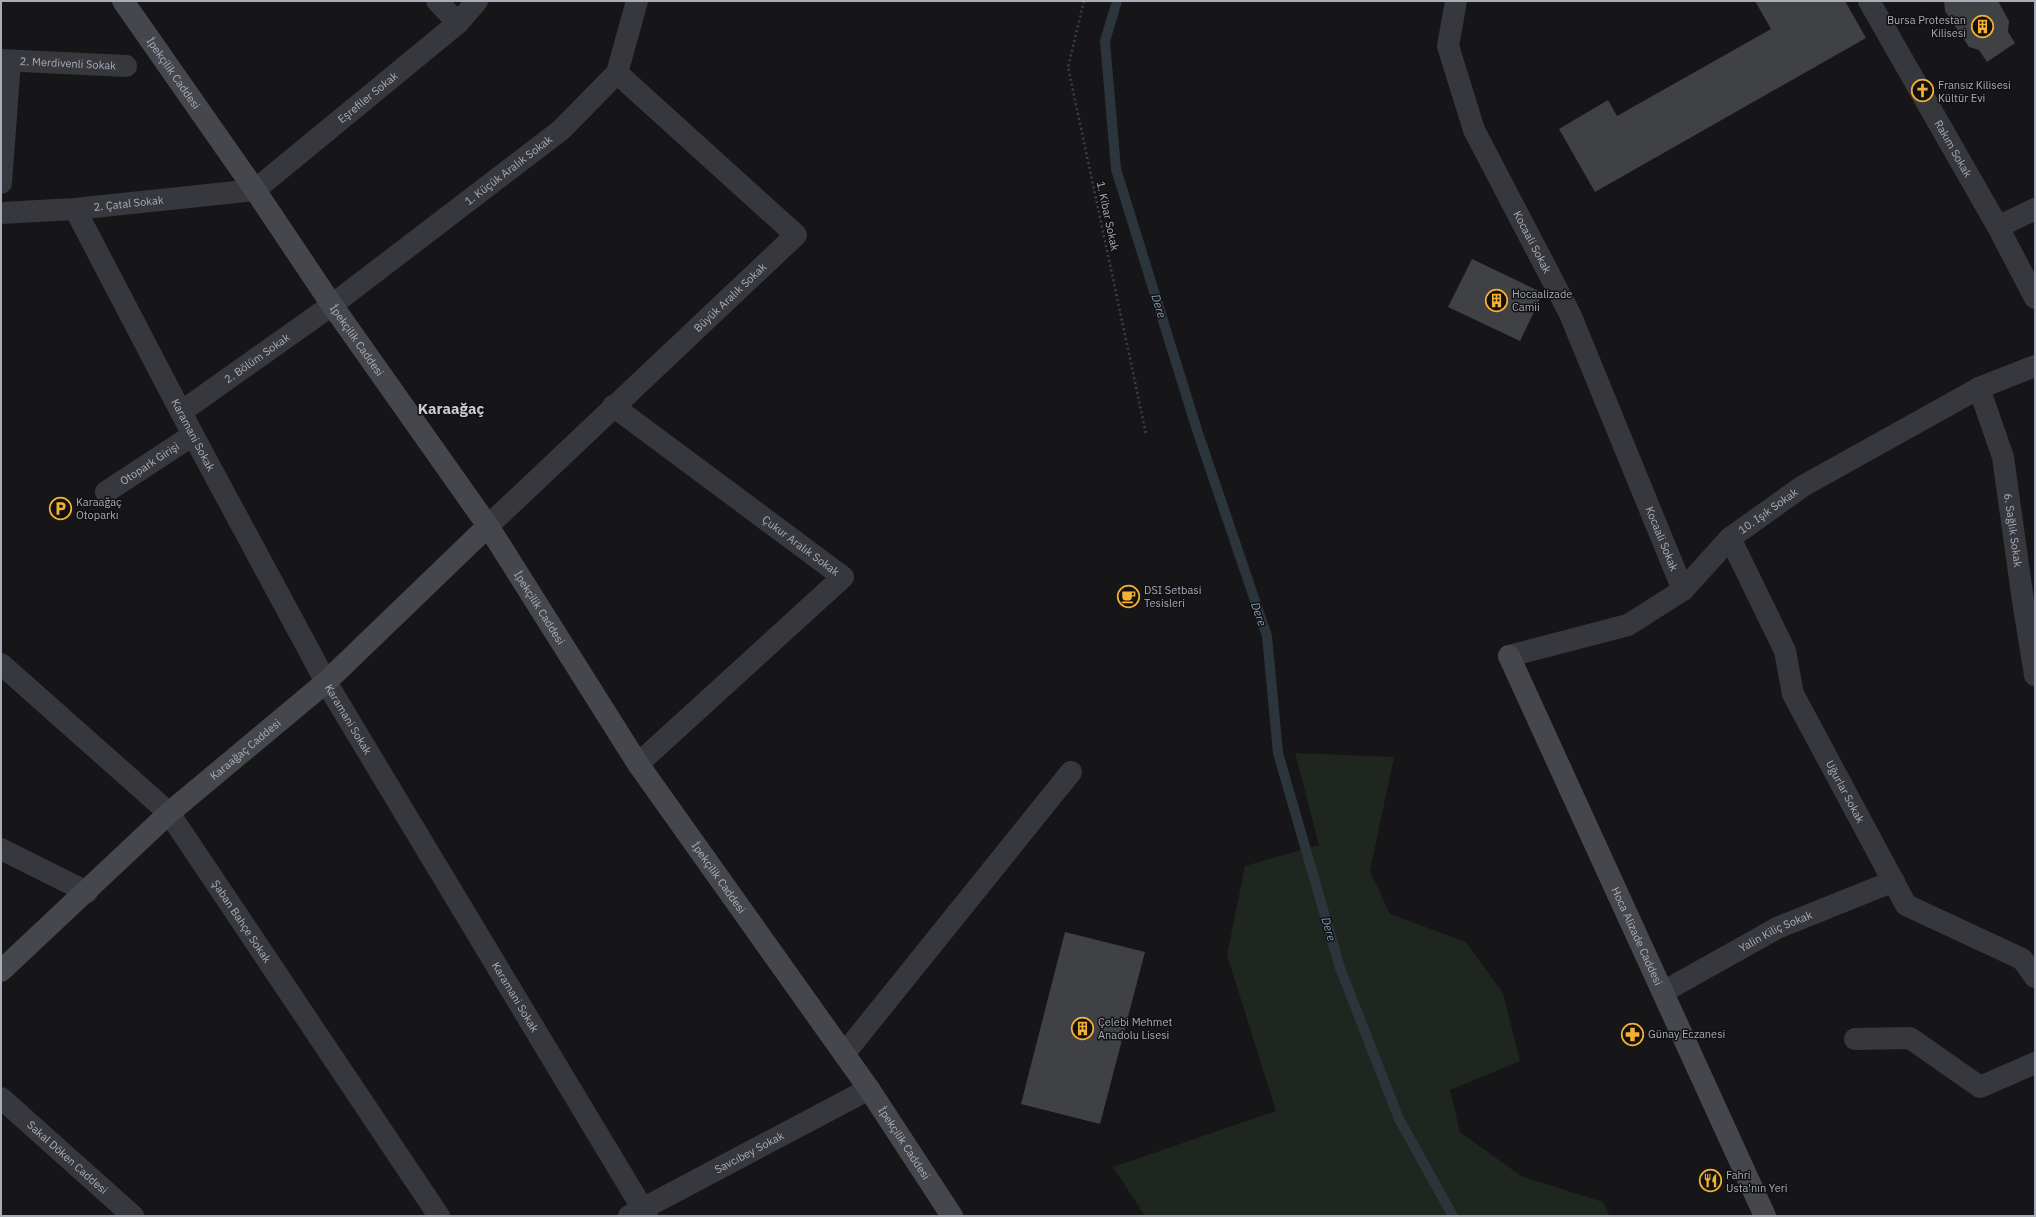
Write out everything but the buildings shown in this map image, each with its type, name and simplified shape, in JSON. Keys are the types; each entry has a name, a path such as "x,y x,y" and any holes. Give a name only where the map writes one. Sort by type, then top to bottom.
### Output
{"main road":[{"name":"İpekçilik Caddesi","path":"123,1 255,190 332,305 488,526 638,764 869,1089 952,1216"},
{"name":"Karaağaç Caddesi","path":"1,971 87,892 169,813 326,682 488,526"},
{"name":"Hoca Alizade Caddesi","path":"1509,656 1765,1216"}],"street":[{"path":"437,1 458,23"},
{"name":"Eşrefiler Sokak","path":"255,190 458,23 477,1"},
{"name":"1. Küçük Aralık Sokak","path":"332,305 561,130 617,73 637,1"},
{"name":"Kocaali Sokak","path":"1456,1 1448,46 1474,130 1570,314 1683,590"},
{"name":"Rakım Sokak","path":"1869,1 1998,227 2035,298"},
{"name":"2. Merdivenli Sokak","path":"1,183 6,61 126,66"},
{"name":"Büyük Aralık Sokak","path":"488,526 613,406 796,235 617,73"},
{"name":"2. Çatal Sokak","path":"1,213 75,209 255,190"},
{"name":"Karamani Sokak","path":"75,209 193,435 326,682 639,1214"},
{"path":"1998,227 2035,209"},
{"name":"2. Bölüm Sokak","path":"181,412 332,305"},
{"name":"10. Işık Sokak","path":"1509,656 1628,625 1683,590 1730,538 1803,486 1979,388 2035,366"},
{"name":"6. Sağlık Sokak","path":"1979,388 2003,457 2022,601 2035,675"},
{"name":"Çukur Aralık Sokak","path":"613,406 843,577 638,764"},
{"name":"Otopark Girişi","path":"106,492 193,435"},
{"name":"Uğurlar Sokak","path":"1730,538 1785,651 1793,694 1906,905 2029,953 2035,977"},
{"name":"Şaban Bahçe Sokak","path":"1,664 169,813 439,1216"},
{"path":"844,1054 1071,772"},
{"path":"1,849 87,892"},
{"name":"Yalin Kiliç Sokak","path":"1663,992 1777,928 1894,881"},
{"path":"1855,1039 1910,1038 1980,1087 2035,1063"},
{"name":"Savcıbey Sokak","path":"639,1214 869,1089"},
{"name":"Sakal Döken Caddesi","path":"1,1098 133,1216"}],"path":[{"name":"1. Kibar Sokak","path":"1084,1 1068,66 1146,434"}],"shaded area":[{"path":"1295,753 1394,757 1370,871 1390,914 1466,942 1503,993 1520,1061 1450,1090 1460,1132 1521,1176 1603,1202 1610,1216 1145,1216 1113,1167 1276,1111 1227,955 1245,866 1319,845"}],"waterway":[{"name":"Dere","path":"1117,1 1105,41 1116,169 1197,430 1267,636 1278,753 1340,968 1399,1119 1453,1216"}],"place":[{"name":"Bursa Protestan Kilisesi","path":"1982,26"},
{"name":"Fransız Kilisesi Kültür Evi","path":"1923,91"},
{"name":"Hocaalizade Camii","path":"1496,300"},
{"name":"Karaağaç Otoparkı","path":"60,508"},
{"name":"DSI Setbasi Tesisleri","path":"1129,596"},
{"name":"Çelebi Mehmet Anadolu Lisesi","path":"1083,1028"},
{"name":"Günay Eczanesi","path":"1632,1034"},
{"name":"Fahri Usta'nın Yeri","path":"1711,1181"}],"district":[{"name":"Karaağaç","path":"451,408"}]}
